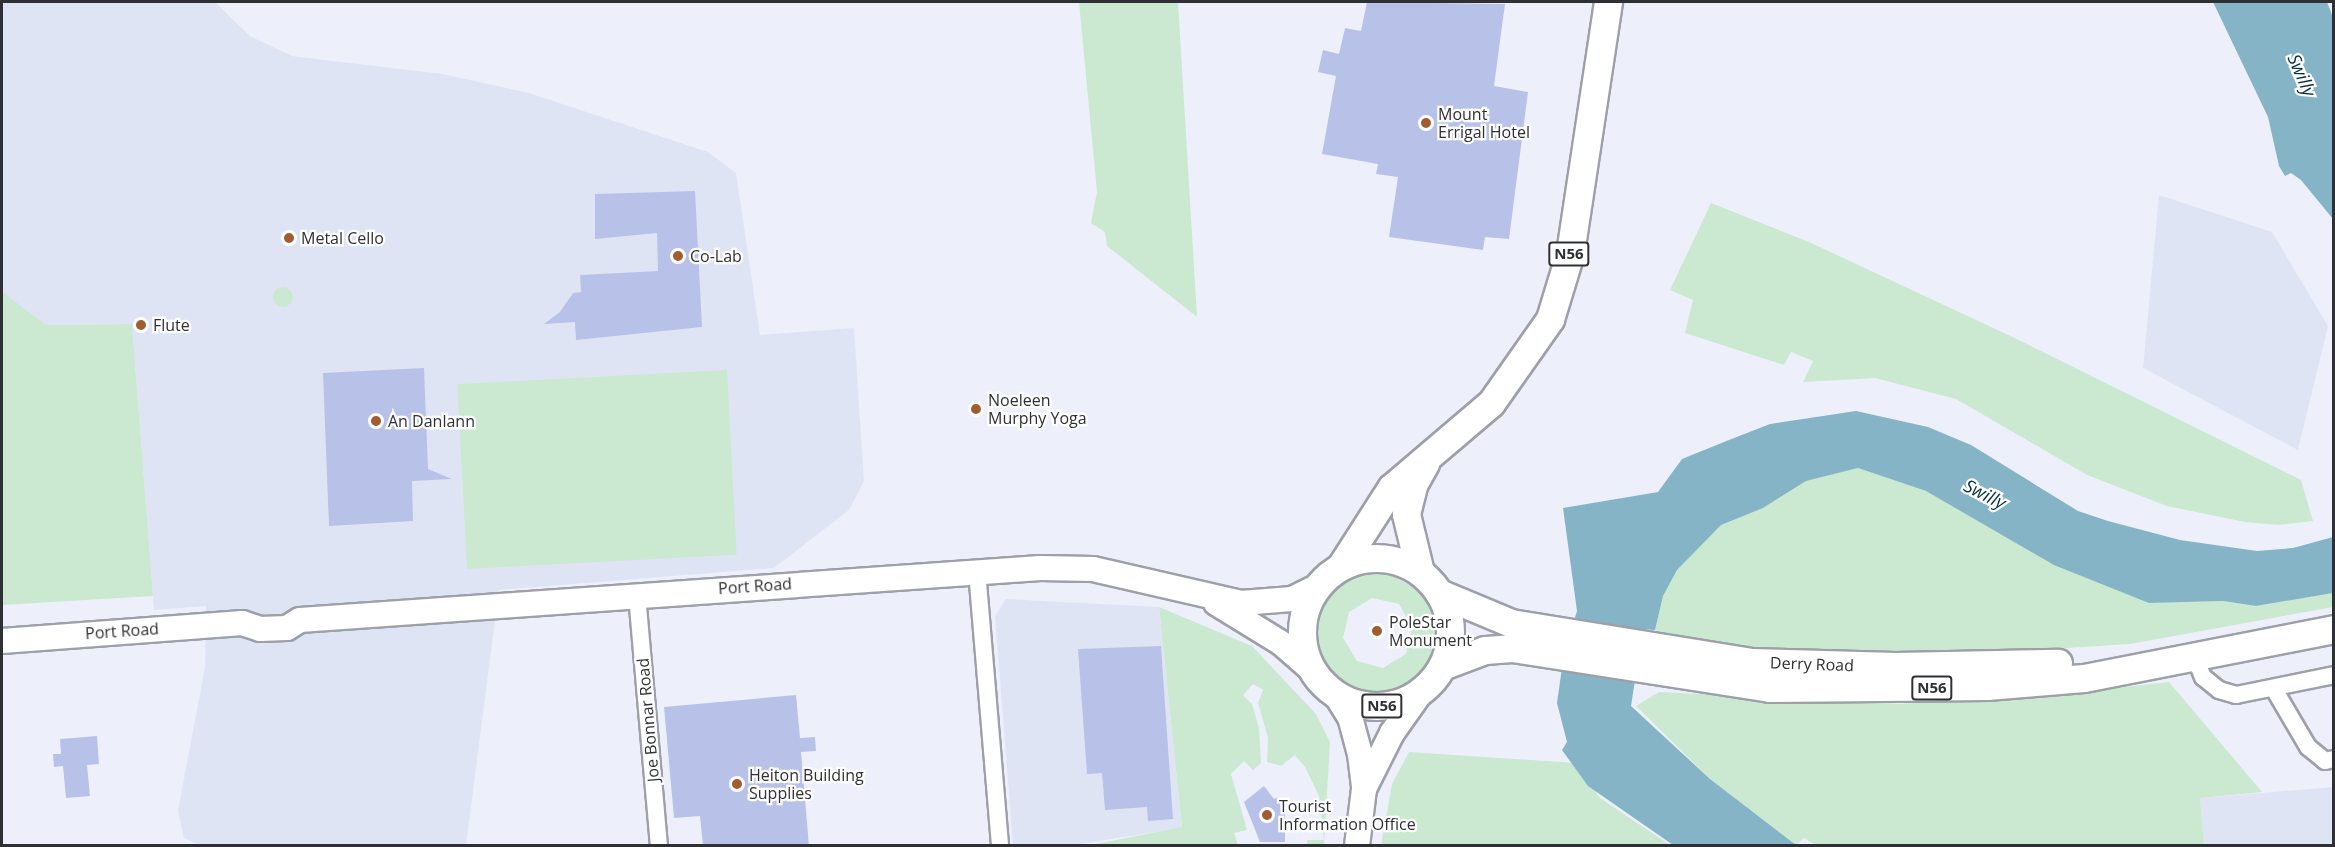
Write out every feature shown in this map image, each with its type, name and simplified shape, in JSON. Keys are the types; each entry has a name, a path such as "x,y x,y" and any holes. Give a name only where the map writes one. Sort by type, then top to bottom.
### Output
{"main road":[{"name":"N56","path":"1341,566 1384,558 1420,572 1439,592 1450,630 1442,666 1424,688 1402,702 1376,706 1336,695 1310,668 1304,652 1302,621 1317,587 1341,566 1391,488 1427,460 1507,385 1540,336 1558,299 1570,253 1608,2"},
{"name":"N56","path":"1420,572 1406,514 1413,485 1427,460"},
{"name":"Port Road","path":"2,641 242,623 258,614 286,612 300,620 977,571 1093,568 1206,598"},
{"path":"1206,598 1272,602 1317,587"},
{"name":"Derry Road","path":"1439,592 1554,643 1672,662 1895,666 2194,655 2334,628"},
{"path":"1206,598 1275,639 1310,668"},
{"name":"Derry Road","path":"1442,666 1495,648 1554,643"},
{"path":"1364,789 1392,733 1424,688"},
{"path":"1336,695 1355,728 1364,789 1357,846"}],"street":[{"path":"977,571 1000,846"},
{"name":"Joe Bonnar Road","path":"636,595 659,846"},
{"path":"2194,655 2203,677 2219,690 2236,695 2334,675"},
{"path":"2274,689 2308,747 2325,761 2334,759"}],"shaded area":[{"path":"215,2 250,36 292,56 442,74 529,93 708,152 736,173 760,335 854,328 864,481 849,510 774,568 499,590 466,845 200,845 184,838 178,811 205,667 206,606 154,610 132,324 46,325 2,310 2,3"},
{"path":"2159,195 2272,232 2328,326 2298,450 2143,368"},
{"path":"1006,599 1159,607 1182,828 1073,845 1013,845 995,616"},
{"path":"2333,787 2333,845 2204,845 2200,798"}],"green space":[{"path":"1079,2 1178,2 1197,317 1107,246 1105,232 1091,223 1097,192"},
{"path":"1711,203 1809,242 2019,340 2301,480 2313,521 2278,525 2245,522 2167,506 2087,475 1956,399 1875,378 1803,382 1813,361 1791,352 1784,365 1685,333 1693,300 1670,290"},
{"path":"279,287 287,287 293,293 293,301 287,307 279,307 273,301 273,293"},
{"path":"2,292 46,325 132,324 153,596 2,605"},
{"path":"727,370 737,555 467,569 457,384"},
{"path":"1858,468 1926,491 2149,603 2223,601 2256,606 2333,593 2333,607 2130,644 1990,653 1842,656 1693,641 1655,630 1663,596 1677,570 1720,525 1763,508 1806,481"},
{"path":"1387,573 1420,591 1433,613 1436,638 1429,661 1413,681 1390,692 1365,692 1332,674 1319,653 1316,628 1323,604 1339,585 1362,574","holes":["1372,598 1399,604 1412,627 1406,654 1383,668 1357,661 1343,638 1349,612"]},
{"path":"1159,607 1252,646 1316,714 1330,742 1324,845 1307,845 1307,840 1324,840 1319,796 1305,767 1295,755 1281,766 1267,762 1268,738 1258,703 1263,690 1253,684 1243,695 1252,704 1259,728 1261,763 1253,770 1244,761 1231,774 1247,830 1234,833 1238,845 1091,845 1182,827"},
{"path":"2169,682 2262,792 2200,798 2204,845 1817,846 1804,838 1796,845 1710,779 1636,706 1659,692 1900,704 2049,696"},
{"path":"1409,752 1575,763 1600,798 1670,845 1381,846 1392,784"}],"water":[{"name":"Swilly","path":"2213,2 2327,2 2334,20 2333,219 2301,180 2291,173 2285,176 2279,166 2268,117"},
{"name":"Swilly","path":"1856,411 1928,427 1971,445 2078,511 2108,521 2180,540 2257,551 2293,548 2333,537 2333,593 2256,606 2223,601 2149,603 2054,565 1926,491 1858,468 1806,481 1763,508 1721,525 1677,570 1663,596 1655,630 1643,629 1631,706 1710,779 1796,845 1673,845 1588,786 1562,750 1567,742 1557,703 1564,653 1577,611 1563,508 1658,492 1682,459 1770,424"}],"building":[{"name":"Mount Errigal Hotel","path":"1367,2 1505,4 1494,86 1528,92 1509,239 1485,237 1483,250 1389,237 1398,177 1376,174 1378,164 1322,154 1336,76 1318,72 1323,50 1339,54 1345,28 1361,31"},
{"name":"Co-Lab","path":"695,191 702,327 576,340 575,322 544,324 560,312 573,293 581,292 580,275 658,271 657,233 595,239 595,194"},
{"name":"An Danlann","path":"424,368 428,469 452,479 412,481 413,521 329,526 323,373"},
{"path":"1161,646 1173,819 1148,821 1147,807 1105,810 1102,773 1087,774 1078,649"},
{"name":"Heiton Building Supplies","path":"796,695 800,738 815,737 816,751 801,752 809,846 703,846 700,816 674,818 664,707"},
{"path":"97,736 99,764 87,765 90,796 66,798 63,766 54,767 53,754 61,754 60,739"},
{"name":"Tourist Information Office","path":"1264,786 1274,799 1278,797 1285,812 1285,842 1260,842 1244,802"}],"place":[{"name":"Mount Errigal Hotel","path":"1426,123"},
{"name":"Metal Cello","path":"289,238"},
{"name":"Co-Lab","path":"678,256"},
{"name":"Flute","path":"141,325"},
{"name":"Noeleen Murphy Yoga","path":"976,409"},
{"name":"An Danlann","path":"376,421"},
{"name":"PoleStar Monument","path":"1377,631"},
{"name":"Heiton Building Supplies","path":"737,784"},
{"name":"Tourist Information Office","path":"1267,815"}]}
